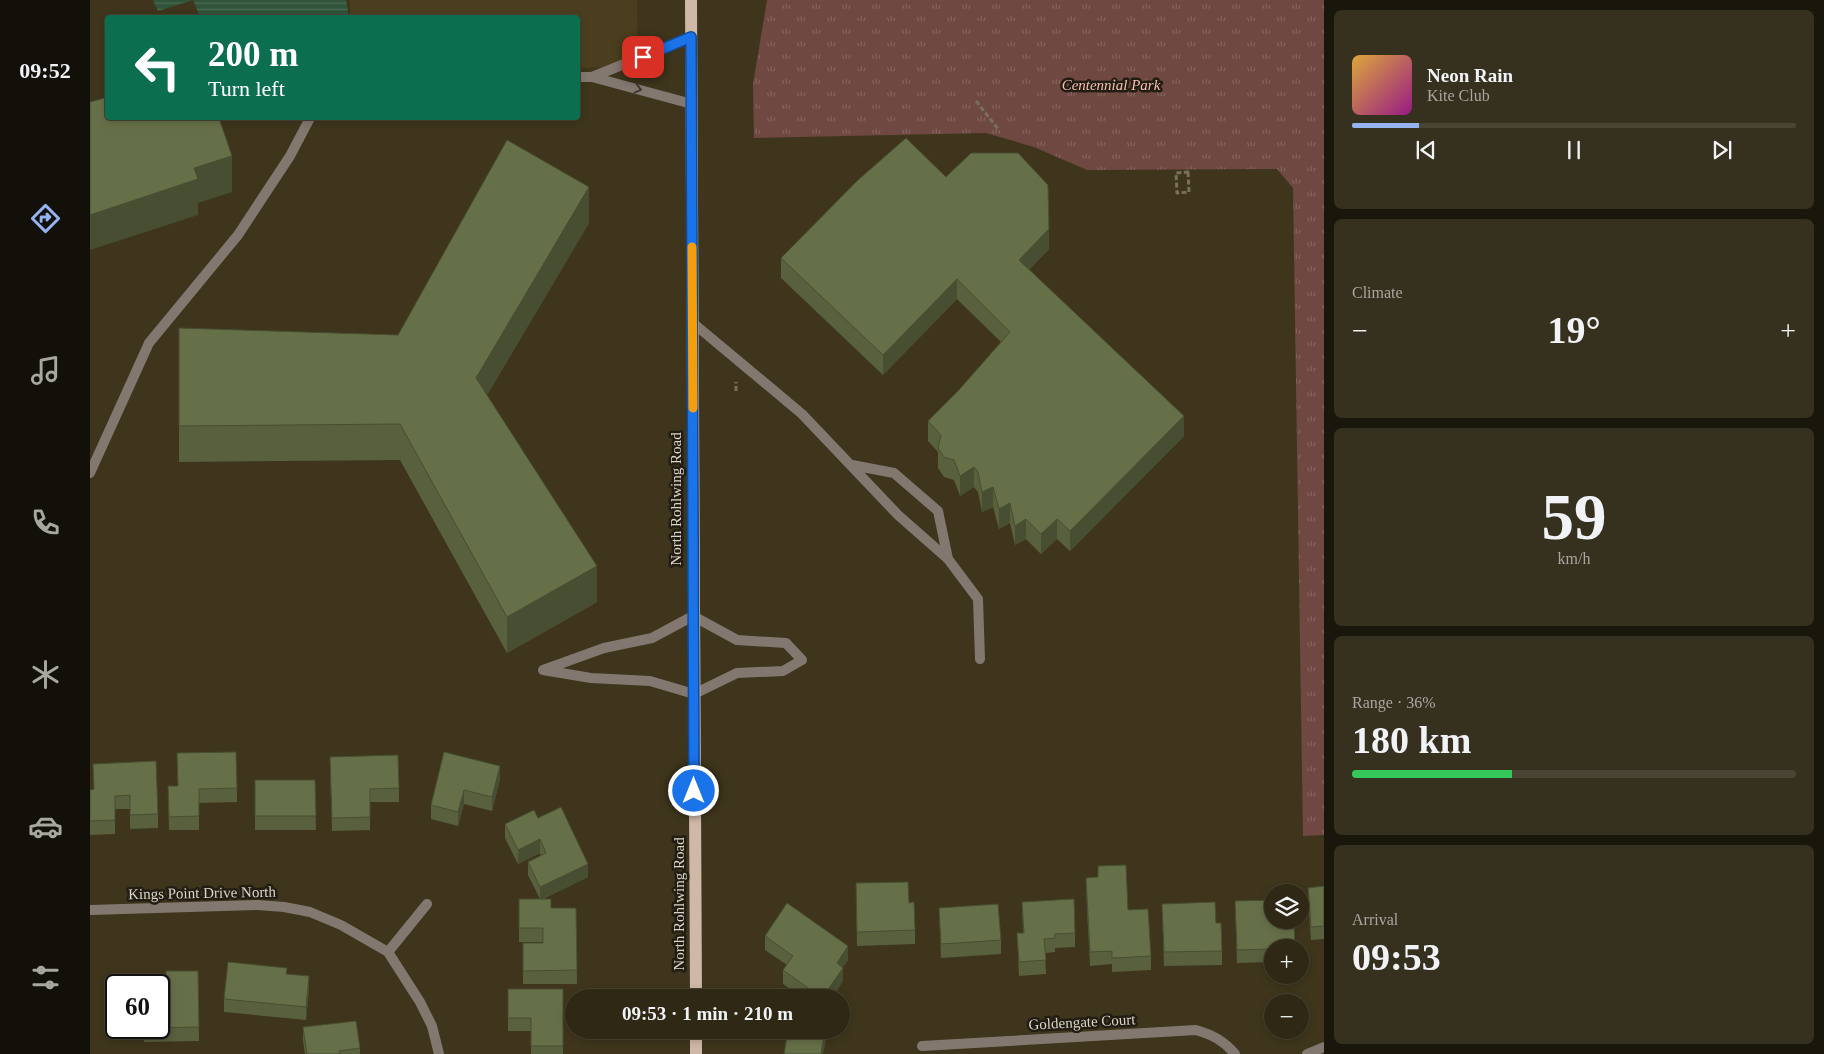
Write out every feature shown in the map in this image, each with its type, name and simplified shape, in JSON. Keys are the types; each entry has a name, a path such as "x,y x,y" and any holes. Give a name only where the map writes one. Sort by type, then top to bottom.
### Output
{"main road":[{"name":"North Rohlwing Road","path":"691,0 696,989"},
{"path":"696,1039 696,1054"}],"street":[{"path":"592,77 691,37"},
{"path":"580,77 592,77 692,104"},
{"path":"90,473 150,343 238,235 290,156 309,120"},
{"path":"692,323 802,414 898,515 948,560 978,599 980,659"},
{"path":"852,465 894,473 938,511 948,560"},
{"path":"693,616 737,640 786,643 802,660 783,671 737,673 694,694 650,681 591,678 542,670 604,648 652,638 693,616"},
{"path":"388,952 427,904"},
{"name":"Kings Point Drive North","path":"90,910 258,905 284,906 310,912 341,925 388,952 420,1002 432,1026 439,1054"},
{"name":"Goldengate Court","path":"922,1046 1196,1030 1212,1034 1228,1045 1235,1054"},
{"path":"1307,1054 1324,1047"}],"path":[{"path":"976,101 999,130"},
{"path":"1176,172 1188,172 1189,192 1176,193 1176,172"}],"shaded area":[{"path":"153,0 193,0 158,11"},
{"path":"193,0 346,0 349,15 199,15"},
{"path":"350,0 637,0 638,67 580,68 580,15 350,15"}],"green space":[{"name":"Centennial Park","path":"767,0 1324,0 1324,835 1303,836 1293,188 1277,169 1087,170 1034,147 986,133 754,138 753,84"}],"building":[{"path":"105,98 105,120 220,120 232,156 194,168 198,179 90,215 90,102"},
{"path":"906,138 946,177 971,153 1018,153 1048,185 1049,229 1019,260 1184,416 1070,531 1057,519 1041,534 1026,519 1015,526 1010,503 999,509 993,487 982,492 978,472 974,467 960,476 954,460 944,457 938,448 941,435 928,421 958,391 1010,332 957,279 883,355 781,258 858,180"},
{"path":"507,140 589,187 476,378 597,566 507,617 400,424 179,426 179,328 398,335"},
{"path":"236,752 237,788 199,789 199,816 169,817 168,786 178,786 177,753"},
{"path":"444,752 500,766 492,797 464,790 458,812 431,805"},
{"path":"398,755 399,788 370,789 370,817 332,818 330,757"},
{"path":"156,761 158,814 130,815 130,795 115,796 115,820 90,821 90,790 94,789 93,764"},
{"path":"255,780 315,780 316,816 255,816"},
{"path":"561,807 588,864 540,887 528,862 546,853 540,839 518,850 505,824 534,810 538,818"},
{"path":"1126,865 1128,910 1148,909 1151,956 1112,958 1112,951 1090,952 1086,878 1098,877 1098,866"},
{"path":"908,882 909,903 914,902 915,930 857,932 856,883"},
{"path":"1324,886 1324,926 1311,927 1309,888"},
{"path":"519,899 551,899 551,908 576,908 577,970 523,971 523,943 543,943 543,928 519,928"},
{"path":"1074,899 1075,933 1055,934 1055,938 1044,939 1046,960 1019,962 1017,933 1024,933 1022,902"},
{"path":"1264,900 1264,929 1294,929 1295,939 1264,939 1264,949 1237,950 1235,901"},
{"path":"1215,902 1216,923 1221,923 1222,951 1164,952 1162,904"},
{"path":"787,903 848,946 837,963 843,968 828,989 809,989 783,970 793,956 765,936"},
{"path":"998,904 1001,940 941,944 939,908"},
{"path":"228,962 287,968 286,974 309,976 306,1007 224,999"},
{"path":"166,971 198,971 199,1027 170,1028 170,974 166,974"},
{"path":"508,989 563,989 563,1046 531,1046 531,1018 508,1018"},
{"path":"356,1021 360,1048 339,1051 340,1054 307,1054 303,1027"},
{"path":"786,1039 824,1039 821,1054 784,1054"}],"slow traffic":[{"path":"692,247 693,408"}],"route":[{"path":"643,57 691,37 694,791"}]}
